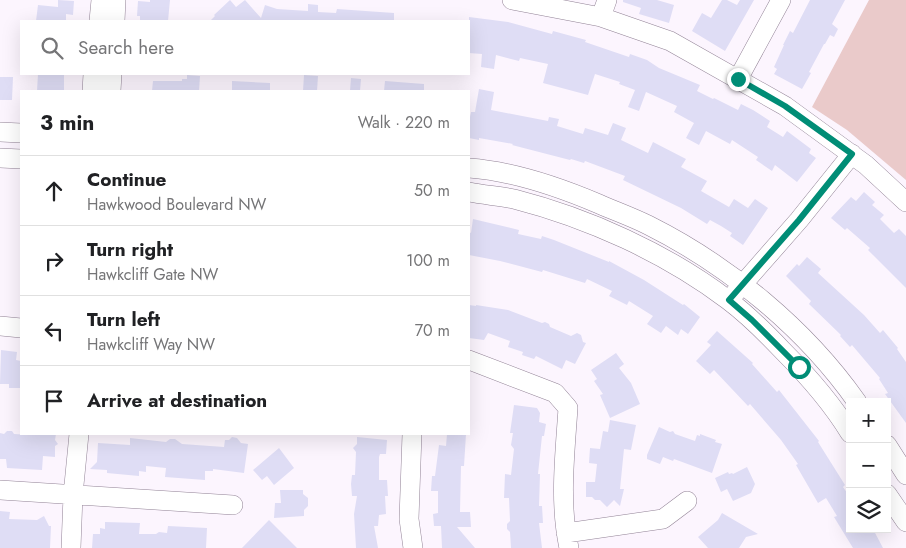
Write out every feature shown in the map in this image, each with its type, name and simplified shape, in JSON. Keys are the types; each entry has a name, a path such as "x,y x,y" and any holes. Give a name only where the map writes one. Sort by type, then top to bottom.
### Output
{"street":[{"path":"98,20 101,0"},
{"path":"115,20 116,0"},
{"path":"512,0 604,9 670,41 785,106 852,154 895,190 906,202"},
{"path":"738,79 781,0"},
{"path":"92,90 94,75"},
{"path":"111,90 112,75"},
{"path":"0,132 20,133"},
{"path":"729,300 799,220 852,154"},
{"path":"0,158 20,159"},
{"path":"470,168 520,177 575,194 648,225 719,267 769,305 816,352 854,398"},
{"path":"470,192 512,199 569,216 629,240 707,285 729,300 752,320 799,367 833,407 846,427"},
{"path":"0,326 20,328"},
{"path":"470,360 555,393 568,408 564,474 568,540 663,519 687,501"},
{"path":"71,548 78,435"},
{"path":"412,435 409,519 414,548"},
{"path":"891,452 906,475"},
{"path":"0,490 232,505"},
{"path":"891,500 906,522"}],"shaded area":[{"path":"869,0 906,0 906,180 847,130 812,107"}],"building":[{"path":"58,0 74,1 73,15 66,14 66,20 36,20 38,5 58,7"},
{"path":"150,0 170,0 168,20 140,20 140,16 137,16 138,1 150,2"},
{"path":"230,0 236,7 245,0 261,18 265,5 277,9 308,11 308,4 318,5 318,12 336,13 337,9 394,13 394,20 211,20"},
{"path":"623,0 657,0 674,5 669,23 639,14 641,8 623,2"},
{"path":"722,0 727,0 737,5 740,0 754,0 725,51 692,31 702,13 711,18"},
{"path":"810,0 845,0 832,24 838,29 834,37 830,35 824,44 802,89 774,74 777,69 774,67 790,31 793,33"},
{"path":"469,17 508,22 552,34 553,31 586,40 585,42 629,57 630,54 647,60 659,68 700,85 697,91 713,99 738,110 741,104 753,110 770,121 767,127 783,137 787,131 811,149 809,153 816,158 797,182 775,165 772,171 756,160 758,157 732,140 730,144 706,131 699,145 686,138 694,123 674,112 677,106 646,92 639,111 628,107 635,90 619,84 620,82 595,74 588,95 543,83 548,64 520,58 519,61 496,55 494,69 481,67 482,54 470,53"},
{"path":"38,75 64,75 64,90 37,90"},
{"path":"187,75 200,76 199,90 152,90 153,81 182,81 182,79 187,79"},
{"path":"304,75 318,76 317,90 303,90"},
{"path":"0,77 13,77 12,100 0,100"},
{"path":"351,78 361,79 360,90 350,90"},
{"path":"232,81 270,83 270,90 232,90"},
{"path":"385,81 424,84 424,90 384,90"},
{"path":"479,89 494,92 491,110 548,121 549,117 559,119 557,126 583,134 585,128 608,135 613,123 626,128 621,140 648,153 653,142 686,159 681,167 707,181 701,191 729,207 734,199 748,208 755,199 768,208 743,245 730,236 732,233 721,226 710,220 707,224 681,208 623,180 625,176 585,161 584,163 570,160 513,144 470,138 470,117 471,112 475,112"},
{"path":"864,192 875,202 872,205 884,215 880,219 894,233 899,229 906,236 906,288 868,250 870,248 847,228 845,230 831,218 851,197 856,201"},
{"path":"473,219 519,230 518,234 541,239 542,236 554,240 609,261 684,304 700,317 688,334 681,329 678,335 666,326 661,333 647,324 653,316 629,301 627,305 609,296 612,291 587,279 585,283 543,270 542,272 470,255"},
{"path":"807,257 821,269 818,273 864,315 880,333 883,330 898,348 906,362 906,423 891,402 891,398 888,398 885,394 888,393 880,378 852,345 850,347 841,335 809,304 811,301 786,276 797,264 799,266"},
{"path":"470,305 508,310 542,323 545,322 550,327 571,336 577,333 581,335 583,342 586,343 575,364 566,360 562,369 536,356 534,359 522,355 523,352 508,347 510,341 488,333 484,340 470,338"},
{"path":"717,331 753,363 777,392 779,390 819,441 845,485 843,487 846,491 846,533 875,533 883,548 853,548 834,517 837,516 826,498 818,503 796,465 798,464 781,440 750,404 748,406 714,370 710,374 696,361 711,345 707,342"},
{"path":"1,350 17,352 16,360 20,361 20,388 9,388 9,384 0,384"},
{"path":"616,353 624,364 619,368 631,383 640,404 610,418 600,395 603,394 594,381 597,379 591,370"},
{"path":"514,405 537,408 540,413 539,422 546,424 544,436 542,436 538,474 540,474 539,506 542,506 543,523 539,523 542,548 511,548 510,532 507,529 507,524 510,521 509,498 504,498 505,474 511,475 514,449 511,445 513,433 510,433"},
{"path":"610,420 636,425 631,450 624,449 620,489 624,489 620,506 614,500 607,507 600,500 586,497 586,482 595,482 597,464 589,463 590,448 600,449 603,431 608,432"},
{"path":"659,427 695,441 697,435 700,436 700,434 722,444 712,473 674,459 673,461 663,457 660,464 647,459"},
{"path":"7,431 12,431 14,434 20,435 56,435 55,440 58,444 55,446 55,457 43,456 42,470 7,468 6,459 0,459 0,433 4,434"},
{"path":"447,435 466,435 464,466 461,466 460,512 470,512 471,527 457,527 475,548 442,548 441,526 434,526 433,514 438,513 438,491 431,491 432,476 435,476 439,445 446,446"},
{"path":"232,437 237,438 241,443 248,444 244,473 213,469 213,471 205,471 205,480 165,477 166,468 146,466 146,472 139,471 139,476 107,473 107,470 90,469 97,462 98,443 130,445 130,438 166,442 170,439 175,439 182,444 224,447 225,440 229,440"},
{"path":"357,437 387,440 386,454 380,454 379,457 379,480 387,480 388,496 385,496 386,514 379,515 378,526 374,526 378,548 356,548 354,514 357,496 352,496 351,484 352,475 355,475 356,452 353,448 357,444"},
{"path":"279,448 294,468 274,485 267,476 262,480 253,470"},
{"path":"747,467 755,484 751,493 733,501 727,489 721,492 715,478 728,472 733,474"},
{"path":"280,490 303,490 303,494 308,498 308,506 304,510 304,516 274,518 275,503 281,503"},
{"path":"0,511 10,512 9,519 37,520 44,516 49,526 51,526 50,548 0,548"},
{"path":"722,513 758,534 746,537 739,548 708,548 698,537 718,520"},
{"path":"269,520 297,548 242,548"},
{"path":"105,522 140,523 139,534 167,533 168,526 207,528 206,548 92,548 93,534 100,534 100,528 105,529"}],"route":[{"path":"738,79 785,106 852,154 799,220 729,300 799,367"}]}
